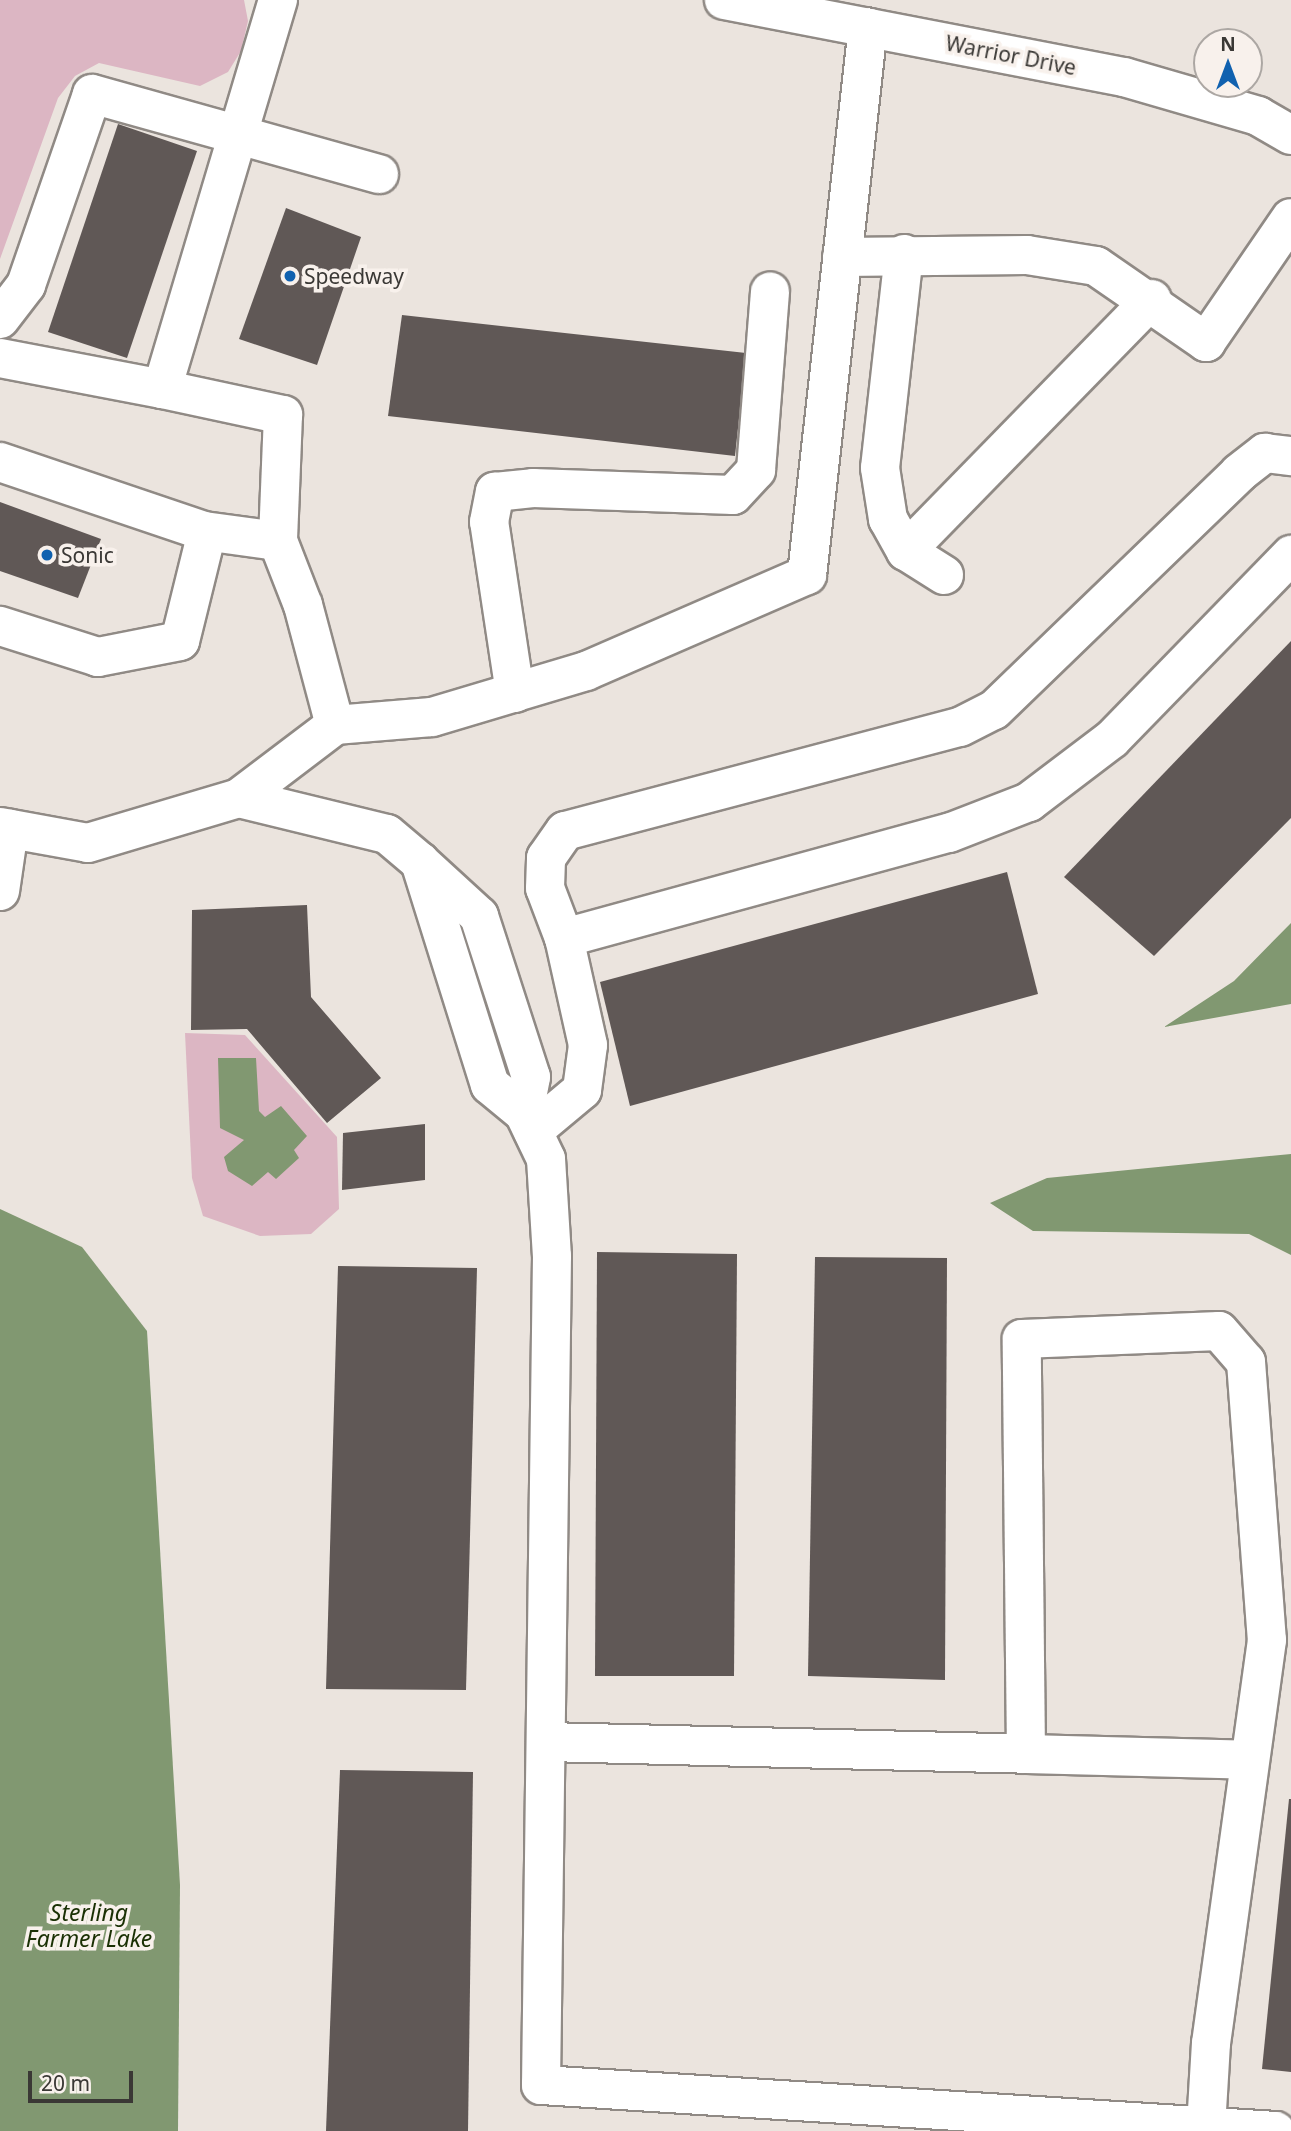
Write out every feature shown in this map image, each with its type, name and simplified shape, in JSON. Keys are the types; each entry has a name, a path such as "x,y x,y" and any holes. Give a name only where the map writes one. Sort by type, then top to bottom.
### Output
{"street":[{"path":"162,389 278,0"},
{"name":"Warrior Drive","path":"735,1 1124,77 1258,117 1291,135"},
{"path":"0,891 5,828 88,843 239,798 335,724 432,718 586,671 807,575 868,27"},
{"path":"0,318 26,285 92,94 379,174"},
{"path":"842,257 904,254 1027,255 1096,266 1152,299 1206,342 1291,218"},
{"path":"904,254 880,468 888,519 906,551 944,575"},
{"path":"515,693 489,522 495,492 533,488 733,495 756,470 770,292"},
{"path":"906,551 1152,299"},
{"path":"0,358 283,415 278,541 303,605 335,724"},
{"path":"529,1122 582,1090 588,1045 564,939 545,888 546,858 565,831 960,727 994,710 1238,473 1265,453 1291,456"},
{"path":"0,462 204,531 278,541"},
{"path":"0,626 98,657 180,641 204,531"},
{"path":"564,939 948,833 1029,802 1112,739 1291,555"},
{"path":"239,798 387,834 479,916 531,1077 529,1122"},
{"path":"420,862 490,1085 529,1122 546,1159 552,1256 541,2085 1276,2131"},
{"path":"471,1027 510,1010"},
{"path":"1026,1754 1022,1339 1219,1331 1246,1362 1267,1640 1248,1760 1206,2127"},
{"path":"546,1742 1248,1760"}],"shaded area":[{"path":"0,0 244,0 248,21 241,51 228,72 200,86 99,63 75,76 58,98 0,259"},
{"path":"185,1033 245,1035 337,1137 339,1209 311,1234 260,1236 203,1216 192,1178"}],"water":[{"path":"1291,923 1291,1004 1164,1027 1234,981"},
{"path":"218,1058 256,1058 259,1111 265,1117 281,1106 307,1136 294,1150 299,1158 276,1179 268,1172 252,1186 228,1171 224,1157 244,1140 220,1128"},
{"path":"1291,1154 1291,1255 1249,1234 1033,1231 990,1203 1047,1178"},
{"name":"Sterling Farmer Lake","path":"0,1209 82,1247 147,1331 180,1885 178,2131 0,2131"}],"building":[{"path":"118,124 197,151 127,358 48,332"},
{"path":"286,208 361,237 317,365 239,339"},
{"path":"402,315 746,353 735,456 388,416"},
{"name":"Sonic","path":"0,502 101,539 78,598 0,571"},
{"path":"1291,641 1291,818 1154,956 1064,877"},
{"path":"1007,872 1038,994 630,1106 600,982"},
{"path":"307,905 311,997 381,1078 327,1123 247,1029 191,1030 192,910"},
{"path":"425,1124 425,1180 342,1190 343,1133"},
{"path":"597,1252 737,1254 734,1676 595,1676"},
{"path":"815,1257 947,1258 945,1680 808,1676"},
{"path":"338,1266 477,1268 466,1690 326,1689"},
{"path":"340,1770 473,1772 468,2131 326,2131"},
{"path":"1291,1799 1291,2072 1262,2069"}],"place":[{"name":"Speedway","path":"290,276"},
{"name":"Sonic","path":"47,555"}]}
